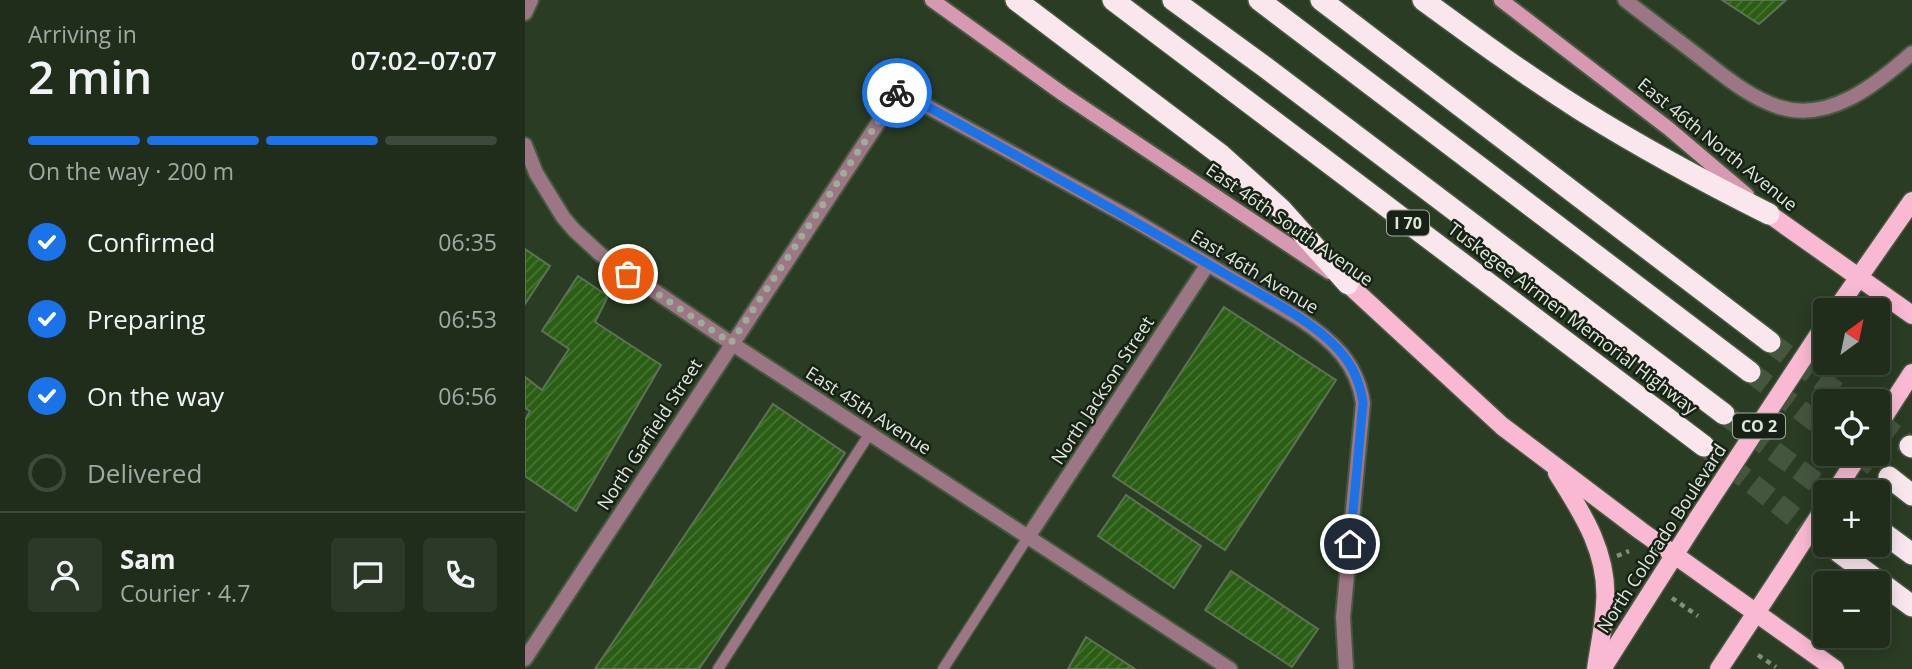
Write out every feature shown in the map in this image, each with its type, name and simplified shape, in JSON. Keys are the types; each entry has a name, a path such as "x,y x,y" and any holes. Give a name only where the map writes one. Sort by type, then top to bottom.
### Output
{"highway":[{"path":"1016,0 1231,163 1281,209 1347,284"},
{"name":"Tuskegee Airmen Memorial Highway","path":"1113,0 1704,446"},
{"path":"1173,0 1724,414"},
{"path":"1259,0 1750,372"},
{"path":"1321,0 1770,342"},
{"path":"1423,0 1581,110 1682,170 1769,214"},
{"path":"1889,477 1912,495"},
{"path":"1890,538 1912,554"},
{"path":"1846,557 1912,606"}],"main road":[{"name":"East 46th South Avenue","path":"932,0 1063,94 1347,284 1467,396 1552,464 1674,555 1835,669"},
{"name":"East 46th North Avenue","path":"1501,0 1668,128 1769,214 1912,315"},
{"path":"1844,298 1912,201"},
{"name":"North Colorado Boulevard","path":"1602,669 1813,344"},
{"path":"1890,407 1912,373"},
{"path":"1552,464 1582,512 1602,560 1605,604 1596,669"},
{"path":"1719,669 1813,526"}],"street":[{"path":"525,13 531,0"},
{"path":"1625,0 1735,84 1781,108 1811,109 1844,101 1867,89 1912,53"},
{"name":"East 46th Avenue","path":"899,91 1208,264 1322,334 1347,361 1360,387 1363,421 1343,617 1346,669"},
{"name":"North Garfield Street","path":"525,659 899,91"},
{"name":"East 45th Avenue","path":"525,145 548,196 581,237 612,262 731,343 1230,669"},
{"name":"North Jackson Street","path":"1028,537 1208,264"}],"lane":[{"path":"718,669 870,433"},
{"path":"943,669 1028,537"}],"path":[{"path":"1672,598 1698,616"},
{"path":"1758,655 1776,668 1781,660"}],"building":[{"path":"1722,0 1786,0 1759,24"},
{"path":"525,249 550,266 525,304"},
{"path":"578,276 608,296 595,322 661,365 576,511 525,476 525,420 530,411 525,408 525,377 542,390 569,349 542,331"},
{"path":"1224,307 1336,380 1225,550 1113,476"},
{"path":"773,404 845,453 699,669 595,669"},
{"path":"1126,495 1201,546 1174,588 1098,536"},
{"path":"1231,571 1318,629 1292,667 1205,610"},
{"path":"1086,637 1135,669 1068,669"}],"tunnel":[{"path":"1770,342 1833,389"},
{"path":"1750,372 1813,420"},
{"path":"1724,414 1813,480"},
{"path":"1890,431 1910,446"},
{"path":"1704,446 1813,532"},
{"path":"1874,466 1889,477"}],"way so far":[{"path":"628,274 731,343 897,93"}],"route":[{"path":"897,93 899,91 1132,219 1300,319 1336,346 1354,371 1363,403 1350,544"}]}
